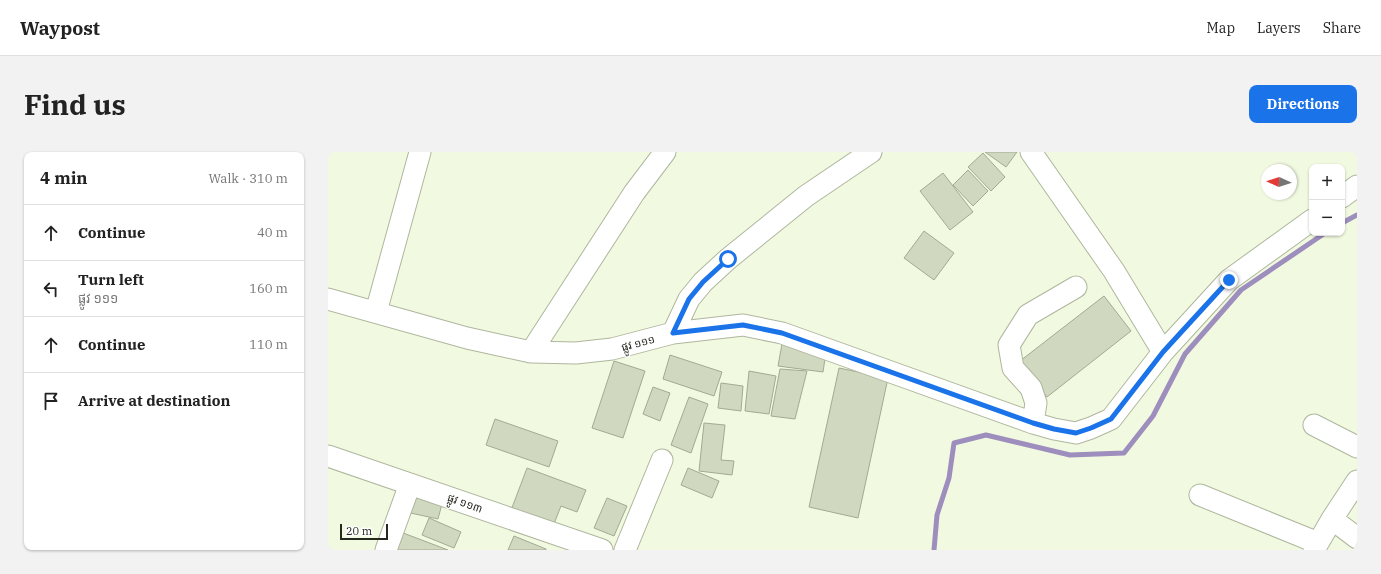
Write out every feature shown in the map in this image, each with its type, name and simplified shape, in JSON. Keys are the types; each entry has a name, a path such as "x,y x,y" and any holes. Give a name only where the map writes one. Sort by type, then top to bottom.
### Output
{"street":[{"path":"376,312 420,152"},
{"path":"531,352 634,193 665,152"},
{"path":"673,333 689,299 703,282 728,259 806,196 871,152"},
{"path":"1031,152 1114,270 1163,352"},
{"path":"1345,196 1357,186"},
{"name":"ផ្លូវ ១១១","path":"328,299 467,338 531,352 576,353 612,350 673,333 743,325 782,333 1033,423 1076,433 1111,419 1163,352 1229,280 1309,222"},
{"path":"1033,423 1036,403 1031,388 1013,368 1009,345 1028,315 1076,287"},
{"path":"1314,425 1357,447"},
{"name":"ផ្លូវ ១១៣","path":"328,456 602,550"},
{"path":"625,550 662,460"},
{"path":"1200,495 1316,547 1357,481"},
{"path":"386,550 410,484"},
{"path":"1332,519 1357,538"}],"building":[{"path":"985,152 1017,152 1006,167"},
{"path":"983,153 1005,177 991,191 968,167"},
{"path":"968,170 988,191 973,206 953,185"},
{"path":"943,173 973,212 950,230 920,191"},
{"path":"924,231 954,253 934,280 904,258"},
{"path":"1104,296 1131,331 1047,397 1020,361"},
{"path":"782,344 826,352 823,372 778,366"},
{"path":"670,355 722,372 714,396 663,379"},
{"path":"614,361 645,371 623,438 592,428"},
{"path":"839,368 888,378 858,518 809,507"},
{"path":"780,369 807,371 795,419 771,416"},
{"path":"749,371 776,376 769,414 745,411"},
{"path":"721,383 743,386 741,411 718,408"},
{"path":"653,387 670,393 660,421 643,414"},
{"path":"689,397 708,404 691,453 671,445"},
{"path":"495,419 558,441 549,467 486,445"},
{"path":"704,423 725,425 721,460 734,461 732,475 699,471"},
{"path":"527,468 586,490 577,512 561,506 552,529 510,513"},
{"path":"688,468 719,481 712,498 681,485"},
{"path":"412,493 442,504 438,519 406,512"},
{"path":"607,498 627,506 614,536 594,528"},
{"path":"429,518 461,532 454,548 422,535"},
{"path":"398,531 448,550 391,550"},
{"path":"514,536 546,549 546,550 508,550"}],"waterway":[{"path":"1345,221 1357,215"},
{"path":"934,550 937,515 949,478 954,443 986,435 1070,455 1124,453 1153,416 1185,354 1241,290 1321,236"}],"route":[{"path":"728,259 703,282 689,299 673,333 743,325 782,333 1033,423 1076,433 1111,419 1163,352 1229,280"}]}
